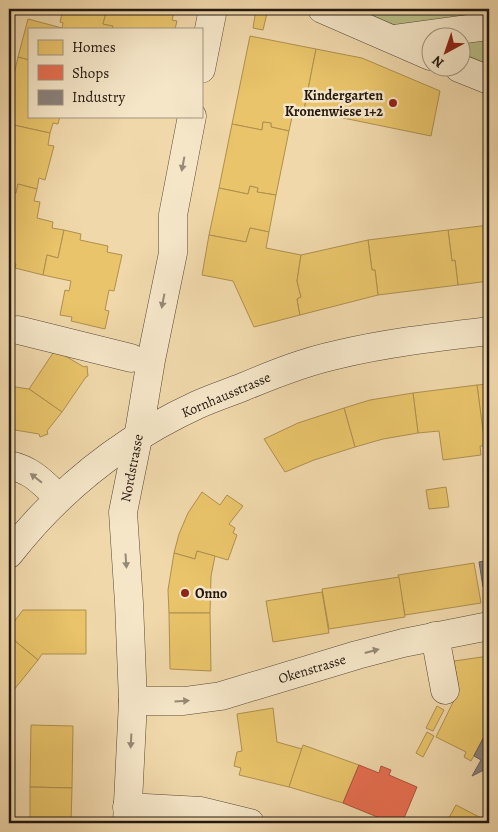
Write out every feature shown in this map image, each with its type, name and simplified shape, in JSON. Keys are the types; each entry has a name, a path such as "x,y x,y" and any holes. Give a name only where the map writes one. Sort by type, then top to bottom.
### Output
{"street":[{"path":"202,63 213,9"},
{"path":"322,9 420,52"},
{"path":"391,39 489,26"},
{"path":"470,72 489,80"},
{"name":"Nordstrasse","path":"127,815 133,701 123,512 173,253 173,215 192,118"},
{"path":"18,330 130,358"},
{"name":"Kornhausstrasse","path":"9,554 40,516 107,458 138,438 198,405 292,366 375,346 489,331"},
{"path":"9,465 23,468 59,498"},
{"name":"Okenstrasse","path":"133,701 184,701 221,696 356,655 436,636 489,626"},
{"path":"436,636 446,690"},
{"path":"127,815 201,811 250,823"}],"green space":[{"path":"356,9 489,9 489,65 470,57 470,28 420,28 420,36"}],"building: Homes":[{"path":"63,9 107,9 103,24 113,26 112,28 62,28 63,23 60,22"},
{"path":"107,9 175,9 172,20 177,21 175,28 112,28 113,26 103,24"},
{"path":"256,9 268,9 263,30 253,28"},
{"path":"28,19 62,28 28,28 28,60 18,57"},
{"path":"250,36 316,49 304,110 294,108 289,131 271,127 271,123 263,122 262,130 232,124"},
{"path":"316,49 362,58 440,91 431,136 304,110"},
{"path":"18,57 28,60 28,118 60,118 58,124 53,123 50,133 9,124 9,96"},
{"path":"263,122 271,123 271,127 289,131 276,195 257,192 258,188 250,186 248,194 219,188 232,124 262,130"},
{"path":"9,124 50,133 48,145 54,146 45,180 39,178 37,189 18,184 16,193 9,192"},
{"path":"18,184 37,189 34,201 40,202 37,218 53,222 52,228 64,230 58,258 47,255 43,275 15,268 16,264 9,262 9,237 12,238 13,233 9,232 9,192 16,193"},
{"path":"250,186 258,188 257,192 276,195 269,232 250,228 246,242 209,235 219,188 248,194"},
{"path":"489,225 489,281 458,285 455,260 452,261 448,230"},
{"path":"250,228 269,232 266,248 301,255 297,281 301,297 297,299 300,315 254,327 233,281 202,275 209,235 246,242"},
{"path":"64,230 81,234 80,240 108,246 107,252 122,255 114,291 109,290 105,310 109,311 105,329 71,321 72,317 60,315 65,290 69,291 71,281 43,275 47,255 58,258"},
{"path":"448,230 452,261 455,260 458,285 378,295 375,270 372,270 368,240"},
{"path":"368,240 372,270 375,270 378,295 300,315 297,299 301,297 297,281 301,255"},
{"path":"55,350 84,367 87,366 88,376 62,412 29,389"},
{"path":"489,384 489,425 482,426 477,385"},
{"path":"477,385 485,446 480,446 481,455 443,460 439,431 418,433 413,393"},
{"path":"9,386 29,389 62,412 47,431 48,434 40,437 39,434 9,429"},
{"path":"413,393 418,433 383,439 355,447 344,408 370,400"},
{"path":"344,408 355,447 314,460 285,472 264,439 298,423"},
{"path":"446,487 449,507 429,509 426,490"},
{"path":"202,492 220,505 227,495 243,506 229,524 235,528 233,533 237,535 228,560 197,551 195,559 174,553 179,534 188,513"},
{"path":"197,551 215,556 211,576 210,613 169,613 168,590 174,553 195,559"},
{"path":"474,563 481,603 405,615 398,575"},
{"path":"399,577 405,617 329,629 322,589"},
{"path":"322,592 329,633 273,642 266,601"},
{"path":"23,610 86,610 86,654 42,654 38,660 9,636 9,628"},
{"path":"169,613 210,613 211,671 170,669"},
{"path":"9,636 38,660 9,696"},
{"path":"489,656 489,727 471,761 464,757 466,752 436,737 459,690 454,661"},
{"path":"437,706 444,710 433,731 426,728"},
{"path":"273,708 277,742 302,749 289,787 239,775 241,768 234,766 237,752 242,751 237,714"},
{"path":"31,725 73,726 72,788 30,787"},
{"path":"427,732 434,736 423,757 416,753"},
{"path":"303,745 359,765 343,803 289,787"},
{"path":"30,787 72,788 71,823 30,823"},
{"path":"456,805 489,822 489,823 446,823"}],"building: Shops":[{"path":"359,765 379,773 381,766 391,770 389,775 417,787 402,823 392,823 343,803"}],"building: Industry":[{"path":"489,560 489,586 483,587 479,562"},
{"path":"489,727 489,763 484,770 472,776 481,760 474,756"}],"place":[{"name":"Kindergarten Kronenwiese 1+2","path":"393,103"},
{"name":"Onno","path":"185,593"}]}
